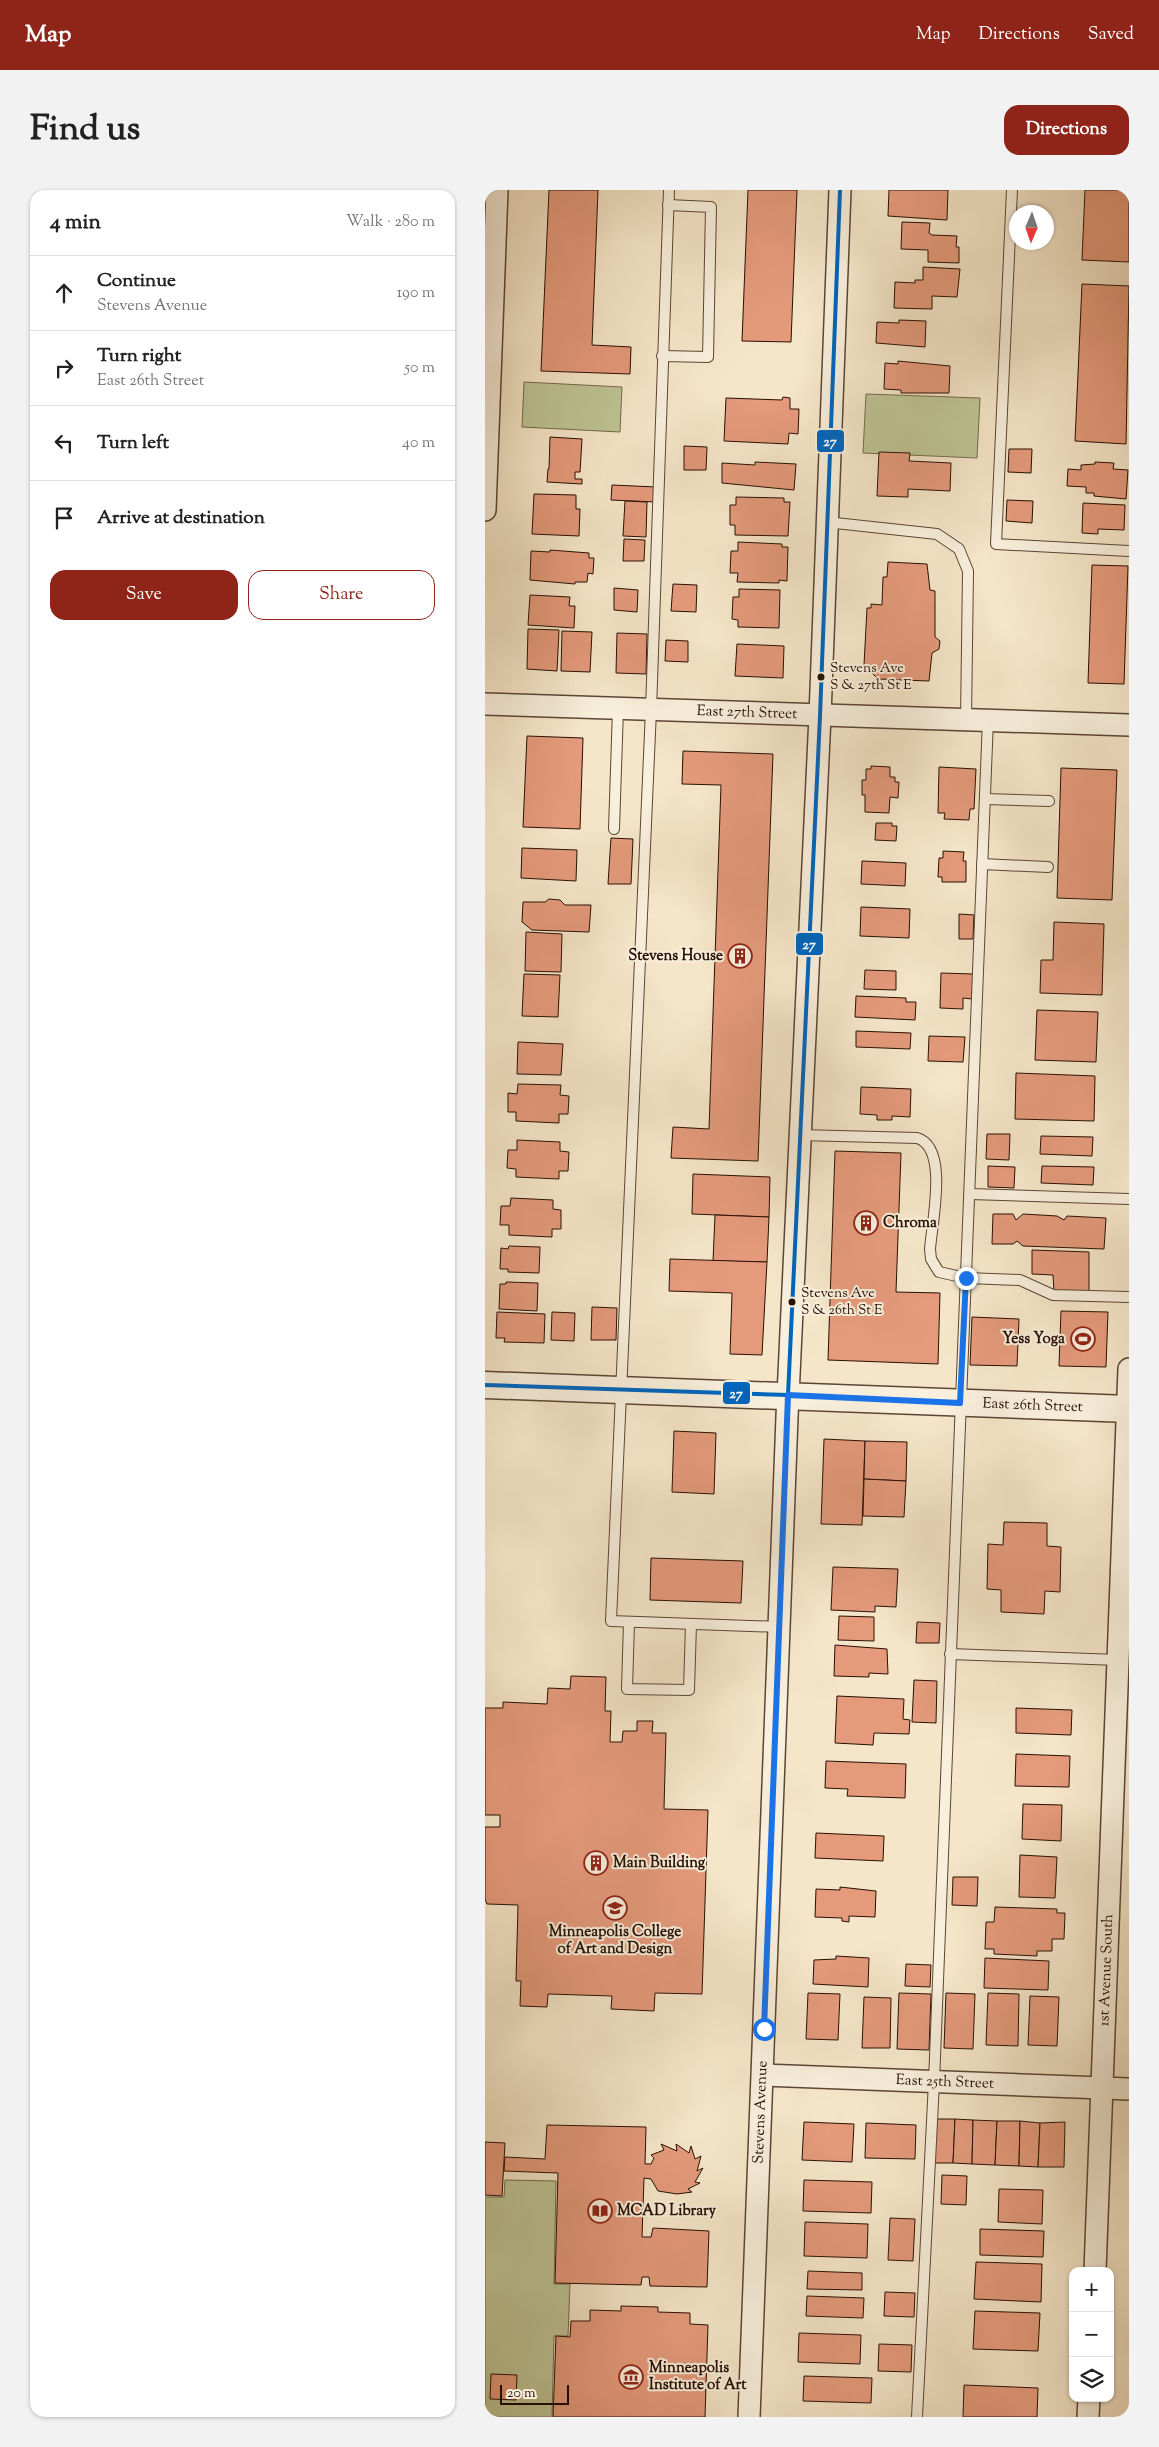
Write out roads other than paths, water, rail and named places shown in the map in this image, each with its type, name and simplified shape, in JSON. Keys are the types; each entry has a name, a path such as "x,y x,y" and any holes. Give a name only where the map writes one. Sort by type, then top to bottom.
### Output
{"street":[{"path":"485,510 497,190"},
{"name":"Stevens Avenue","path":"749,2417 788,1395 820,716 840,190"},
{"name":"East 27th Street","path":"485,704 820,716 966,718 1129,725"},
{"name":"1st Avenue South","path":"1095,2267 1129,1369"},
{"name":"East 26th Street","path":"485,1385 1128,1409"},
{"name":"East 25th Street","path":"763,2075 1129,2089"},
{"path":"1088,2417 1089,2402"}],"lane":[{"path":"669,190 651,710 611,1621 779,1627"},
{"path":"1012,190 996,544 1129,551"},
{"path":"662,356 708,357 711,207 668,205"},
{"path":"826,522 937,534 959,549 968,571 966,718"},
{"path":"613,829 618,709"},
{"path":"917,2417 934,2082 988,719"},
{"path":"985,799 1049,801"},
{"path":"982,864 1048,867"},
{"path":"799,1136 917,1138 928,1143 935,1155 937,1170 930,1249 931,1259 939,1272 966,1278 1020,1280 1053,1295 1129,1297"},
{"path":"970,1194 1129,1200"},
{"path":"629,1622 627,1689 689,1690 691,1624"},
{"path":"950,1654 1118,1660"}],"place":[{"name":"Stevens Ave S & 27th St E","path":"821,677"},
{"name":"Stevens House","path":"740,956"},
{"name":"Chroma","path":"866,1223"},
{"name":"Stevens Ave S & 26th St E","path":"792,1302"},
{"name":"Yess Yoga","path":"1083,1339"},
{"name":"Main Building","path":"596,1863"},
{"name":"Minneapolis College of Art and Design","path":"615,1908"},
{"name":"MCAD Library","path":"600,2211"},
{"name":"Minneapolis Institute of Art","path":"631,2377"}]}
